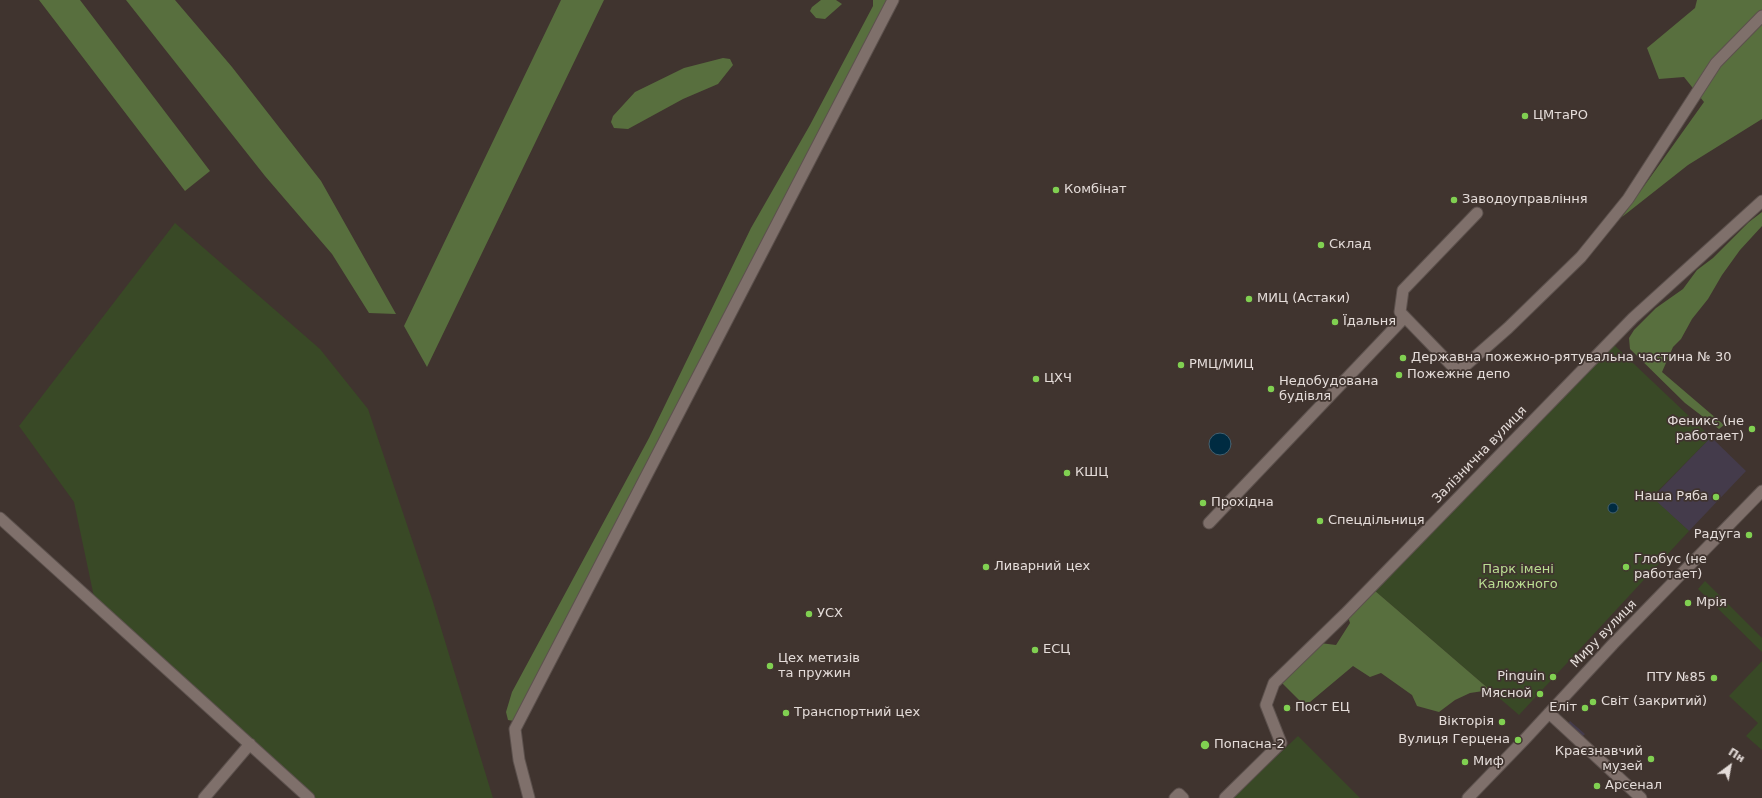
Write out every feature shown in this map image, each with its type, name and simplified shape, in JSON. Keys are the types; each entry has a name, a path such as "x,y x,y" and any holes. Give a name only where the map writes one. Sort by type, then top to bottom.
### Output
{"street":[{"path":"529,798 519,760 515,729 893,0"},
{"path":"1477,213 1403,290 1400,312 1404,318 1458,372 1508,328 1581,256 1628,199 1716,63 1762,16"},
{"name":"Залізнична вулиця","path":"1225,798 1282,743 1266,705 1274,683 1345,614 1633,318 1762,201"},
{"path":"1209,523 1404,318"},
{"name":"Миру вулиця","path":"1468,798 1550,713 1596,662 1762,491"},
{"path":"0,518 309,798"},
{"path":"1550,713 1641,798"},
{"path":"204,798 250,744"}],"shaded area":[{"path":"1711,437 1746,471 1689,531 1652,498"},
{"path":"1570,721 1585,734 1581,738 1567,725"}],"green space":[{"path":"39,0 80,0 210,171 185,191"},
{"path":"126,0 175,0 232,67 321,181 396,314 369,313 332,254 265,176"},
{"path":"561,0 604,0 427,367 404,326"},
{"path":"821,0 836,0 842,4 825,19 816,18 810,11 812,7"},
{"path":"873,0 888,0 514,721 508,720 506,712 512,692 649,438 751,228 810,125 873,6"},
{"path":"1697,0 1762,0 1762,119 1688,165 1622,217 1704,102 1684,77 1659,79 1647,48 1695,8"},
{"path":"723,58 730,59 733,65 718,84 683,99 628,129 614,128 611,122 613,116 635,92 684,68"},
{"path":"1762,212 1762,226 1740,250 1722,275 1708,299 1692,319 1681,339 1673,347 1662,372 1724,425 1719,429 1685,403 1630,349 1629,338 1634,330 1656,308 1683,289 1697,270 1713,258 1749,222"},
{"path":"175,223 320,349 368,409 433,602 493,798 309,798 94,597 74,502 19,426"},
{"name":"Парк імені Калюжного","path":"1613,344 1711,437 1652,497 1689,531 1519,715 1374,590"},
{"path":"1705,581 1762,638 1762,652 1698,589"},
{"path":"1374,590 1490,690 1470,693 1455,700 1439,712 1417,706 1412,695 1381,673 1370,677 1353,666 1310,702 1302,703 1281,682 1320,643 1336,645 1350,623 1348,617"},
{"path":"1762,661 1762,750 1746,736 1758,723 1729,696"},
{"path":"1298,736 1360,798 1233,798"}],"water":[{"path":"1220,433 1228,436 1231,444 1228,452 1220,455 1212,452 1209,444 1212,436"},
{"path":"1611,503 1615,503 1617,504 1617,512 1611,513 1608,510 1608,506"}],"place":[{"name":"ЦМтаРО","path":"1525,116"},
{"name":"Комбінат","path":"1056,190"},
{"name":"Заводоуправління","path":"1454,200"},
{"name":"Склад","path":"1321,245"},
{"name":"МИЦ (Астаки)","path":"1249,299"},
{"name":"Їдальня","path":"1335,322"},
{"name":"Державна пожежно-рятувальна частина № 30","path":"1403,358"},
{"name":"РМЦ/МИЦ","path":"1181,365"},
{"name":"Пожежне депо","path":"1399,375"},
{"name":"ЦХЧ","path":"1036,379"},
{"name":"Недобудована будівля","path":"1271,389"},
{"name":"Феникс (не работает)","path":"1752,429"},
{"name":"КШЦ","path":"1067,473"},
{"name":"Наша Ряба","path":"1716,497"},
{"name":"Прохідна","path":"1203,503"},
{"name":"Спецдільниця","path":"1320,521"},
{"name":"Радуга","path":"1749,535"},
{"name":"Ливарний цех","path":"986,567"},
{"name":"Глобус (не работает)","path":"1626,567"},
{"name":"Мрія","path":"1688,603"},
{"name":"УСХ","path":"809,614"},
{"name":"ЕСЦ","path":"1035,650"},
{"name":"Цех метизів та пружин","path":"770,666"},
{"name":"Pinguin","path":"1553,677"},
{"name":"ПТУ №85","path":"1714,678"},
{"name":"Мясной","path":"1540,694"},
{"name":"Світ (закритий)","path":"1593,702"},
{"name":"Пост ЕЦ","path":"1287,708"},
{"name":"Еліт","path":"1585,708"},
{"name":"Транспортний цех","path":"786,713"},
{"name":"Вікторія","path":"1502,722"},
{"name":"Вулиця Герцена","path":"1518,740"},
{"name":"Попасна-2","path":"1205,745"},
{"name":"Краєзнавчий музей","path":"1651,759"},
{"name":"Миф","path":"1465,762"},
{"name":"Арсенал","path":"1597,786"}]}
